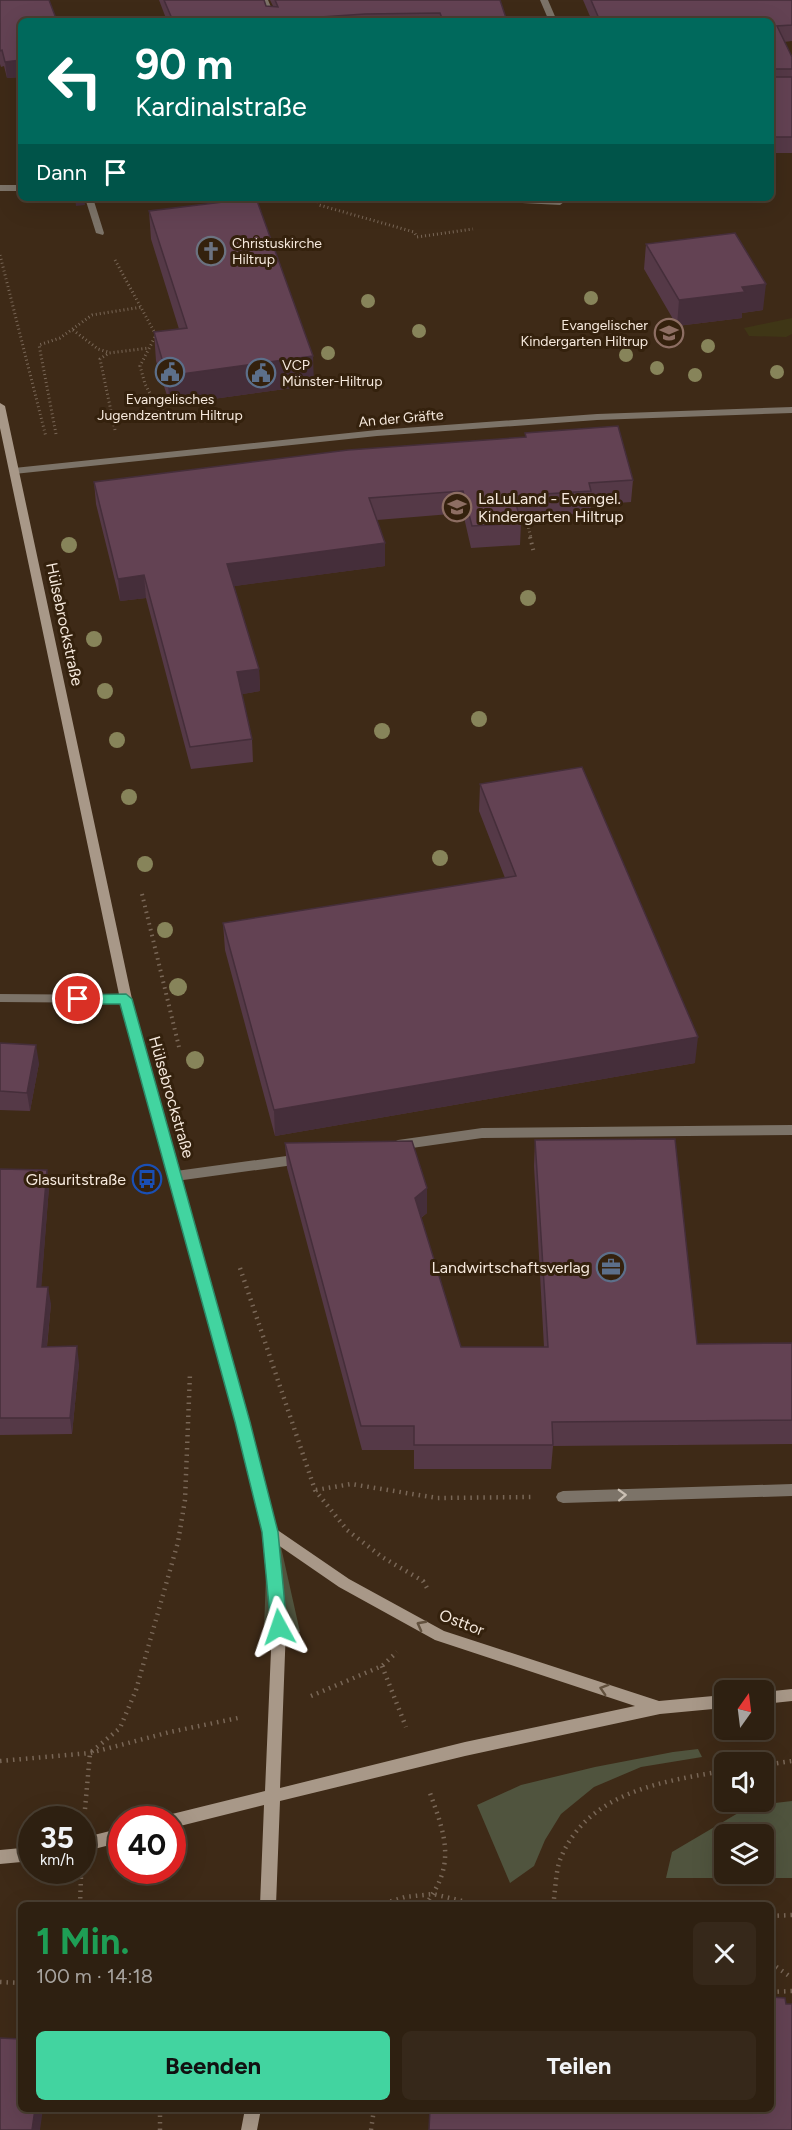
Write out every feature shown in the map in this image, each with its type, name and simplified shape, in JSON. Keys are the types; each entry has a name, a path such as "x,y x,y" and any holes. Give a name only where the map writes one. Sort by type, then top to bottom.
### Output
{"street":[{"path":"264,0 272,18"},
{"path":"544,0 552,18"},
{"path":"0,188 18,188"},
{"path":"90,201 100,233"},
{"path":"540,201 560,202"},
{"name":"Hülsebrockstraße","path":"0,406 126,999 176,1176 270,1532 279,1627 270,1798"},
{"name":"An der Gräfte","path":"14,471 377,433 597,417 792,410"},
{"path":"0,998 126,999"},
{"path":"390,1146 482,1133 792,1130"},
{"path":"176,1176 310,1157"},
{"path":"563,1497 792,1490"},
{"name":"Osttor","path":"270,1532 344,1583 440,1636 660,1707"},
{"path":"774,1697 792,1695"},
{"name":"Osttor","path":"186,1818 418,1761 660,1707 714,1702"},
{"path":"268,1902 270,1798"},
{"path":"0,1857 18,1855"},
{"path":"249,2130 252,2112"}],"path":[{"path":"318,201 319,205 414,232 417,237 475,228"},
{"path":"100,233 156,335 140,366 145,384 159,410 176,415"},
{"path":"0,255 51,457 49,468"},
{"path":"62,466 39,345 50,344 73,330 88,316 142,307"},
{"path":"73,330 98,349 109,353"},
{"path":"121,460 100,359 109,353 150,348"},
{"path":"524,510 534,553"},
{"path":"140,885 180,1055"},
{"path":"237,1259 315,1490 347,1530 382,1557 423,1581 428,1590"},
{"path":"85,1806 90,1753 120,1728 136,1690 178,1542 185,1500 190,1370"},
{"path":"315,1490 351,1484 437,1498 563,1497"},
{"path":"0,1761 90,1753 170,1732 275,1710 381,1666 397,1703"},
{"path":"418,1761 444,1833 447,1868 435,1894 428,1902"},
{"path":"774,1764 792,1761"},
{"path":"554,1902 562,1855 578,1830 599,1808 629,1792 664,1781 714,1773"},
{"path":"80,1902 81,1884"},
{"path":"386,1902 435,1894 460,1902"},
{"path":"774,1916 792,1916"},
{"path":"774,1965 792,1978"},
{"path":"0,1982 18,1983"},
{"path":"774,1992 792,1991"},
{"path":"160,2112 160,2130"},
{"path":"370,2130 373,2112"}],"green space":[{"path":"267,1546 281,1547 300,1632 264,1630"},
{"path":"698,1749 702,1757 641,1767 594,1787 561,1814 545,1840 534,1866 510,1883 477,1805 521,1785 595,1767"},
{"path":"792,1801 792,1878 774,1878 774,1824 719,1824 740,1812 774,1812 774,1803"},
{"path":"714,1827 714,1878 666,1878 672,1852"}],"sand":[{"path":"792,318 792,334 786,337 749,336 744,328"}],"building":[{"path":"0,0 49,0 56,18 18,18 18,60 5,62 2,50 0,51"},
{"path":"164,0 264,0 266,6 278,7 275,0 500,0 506,18 442,18 440,13 306,18 172,18"},
{"path":"591,0 792,0 792,25 777,26 792,57 792,69 774,69 774,18 599,18"},
{"path":"774,77 792,77 792,137 774,137"},
{"path":"231,201 257,201 313,356 167,376 154,332 187,328 149,211"},
{"path":"735,233 766,284 742,287 745,292 679,300 646,244"},
{"path":"618,426 633,480 589,483 591,491 514,496 521,523 472,526 463,491 369,498 385,543 227,564 259,669 237,672 252,739 190,747 144,575 118,579 94,482 348,450 526,437 525,433"},
{"path":"582,767 698,1037 274,1110 223,923 516,876 480,784"},
{"path":"0,1043 36,1045 27,1093 0,1091"},
{"path":"675,1139 697,1344 792,1343 792,1420 552,1422 553,1445 414,1445 414,1426 361,1426 285,1143 412,1141 427,1188 415,1198 461,1347 548,1347 535,1140"},
{"path":"0,1169 47,1170 37,1287 48,1287 42,1347 77,1346 70,1418 0,1418"},
{"path":"774,1997 785,1998 786,2004 792,2004 792,2130 429,2130 430,2112 774,2112"},
{"path":"0,2038 18,2039 18,2112 35,2112 32,2130 0,2130"}],"place":[{"name":"Christuskirche Hiltrup","path":"211,251"},
{"name":"Evangelischer Kindergarten Hiltrup","path":"669,333"},
{"name":"Evangelisches Jugendzentrum Hiltrup","path":"170,372"},
{"name":"VCP Münster-Hiltrup","path":"261,373"},
{"name":"LaLuLand - Evangel. Kindergarten Hiltrup","path":"457,507"},
{"name":"Glasuritstraße","path":"147,1179"},
{"name":"Landwirtschaftsverlag","path":"611,1267"}],"route":[{"path":"78,999 126,999 243,1422 270,1532 279,1627"}]}
